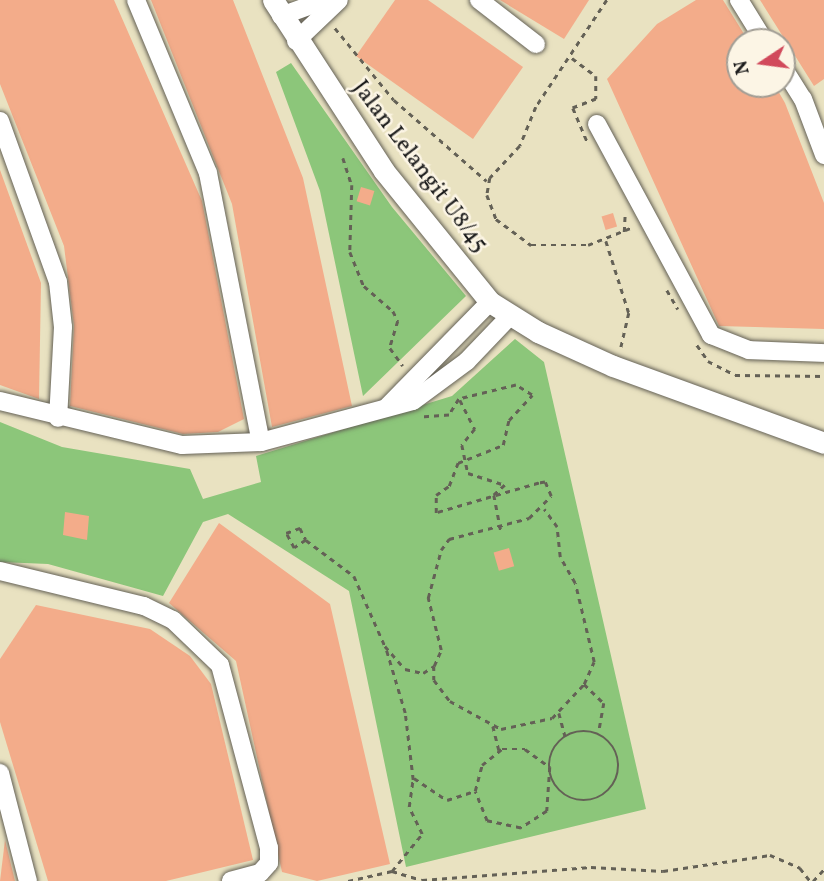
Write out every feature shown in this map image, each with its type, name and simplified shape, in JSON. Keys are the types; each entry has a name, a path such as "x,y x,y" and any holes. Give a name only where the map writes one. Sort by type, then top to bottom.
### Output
{"street":[{"path":"136,0 208,173 261,442"},
{"path":"296,41 326,8 339,0"},
{"path":"479,0 536,44"},
{"path":"739,0 756,28"},
{"path":"277,8 326,8"},
{"name":"Jalan Lelangit U8/45","path":"277,8 296,41 410,206 490,302 509,317 613,366 824,443"},
{"path":"796,88 803,99 824,155"},
{"path":"0,121 58,282 63,327 58,418"},
{"path":"597,124 710,335 749,350 824,353"},
{"path":"409,393 490,302"},
{"path":"0,401 58,418 194,447 261,442 387,407 474,355 509,317"},
{"path":"0,572 144,606 173,620 220,665 269,848 269,863 260,873 231,881"},
{"path":"0,773 28,881"}],"path":[{"path":"607,0 541,98 520,146 488,182 488,208 496,219 531,245 559,248 606,241 649,219"},
{"path":"326,8 354,58 394,100 488,182"},
{"path":"342,158 352,185 350,252 364,286 393,311 398,321 390,348 406,372 409,393 422,418 457,412 459,399"},
{"path":"606,241 629,313 613,366"},
{"path":"459,399 516,385 532,395 509,421 503,445 465,460 436,495 436,513 545,482 551,496 543,508 501,530 449,540 441,550 428,598 441,650 434,666 434,680 450,701 493,726 527,727 559,711 584,684 594,662 580,602 559,557 557,527 543,508"},
{"path":"459,399 475,429 463,445 468,473 505,485 494,495"},
{"path":"494,495 501,530"},
{"path":"306,540 293,548 286,533 300,528 306,540 363,587 385,646 405,713 411,775 409,807 422,834 392,871"},
{"path":"385,646 405,669 423,673 434,666"},
{"path":"584,684 604,703 599,730"},
{"path":"559,711 565,736 550,767 547,811 521,828 487,821 475,791 482,765 499,750 525,749 550,767 558,791 572,801 605,796 618,771 611,743 599,730"},
{"path":"493,726 499,750"},
{"path":"565,736 599,730"},
{"path":"411,775 440,799 475,791"},
{"path":"348,881 392,871 422,880 591,867 663,871 770,855 800,868 811,881 824,869"}],"green space":[{"path":"291,63 392,207 466,296 363,396 320,191 276,72"},
{"path":"515,339 544,362 646,809 406,867 349,591 228,514 203,522 163,596 48,564 0,562 0,422 62,447 190,469 203,499 261,482 256,456 452,396"}],"building":[{"path":"0,0 114,0 202,201 244,419 218,432 183,434 70,406 74,326 64,246 0,84"},
{"path":"151,0 233,0 303,178 352,406 272,427 232,204"},
{"path":"395,0 428,0 523,67 473,139 356,56"},
{"path":"500,0 589,0 564,39"},
{"path":"696,0 723,0 740,28 726,28 726,98 782,98 785,103 824,203 824,329 719,326 607,79 657,24"},
{"path":"760,0 824,0 824,79 814,86 796,57 796,28 778,28"},
{"path":"0,170 41,283 39,399 0,385"},
{"path":"361,187 374,191 370,205 357,201"},
{"path":"613,213 617,226 606,230 602,217"},
{"path":"65,512 89,516 87,540 63,535"},
{"path":"219,523 330,604 390,864 317,881 282,872 236,661 169,603"},
{"path":"509,548 514,566 499,571 494,552"},
{"path":"36,605 150,629 190,656 211,684 253,860 166,881 48,881 0,722 0,659"},
{"path":"5,840 15,881 0,881"}]}
